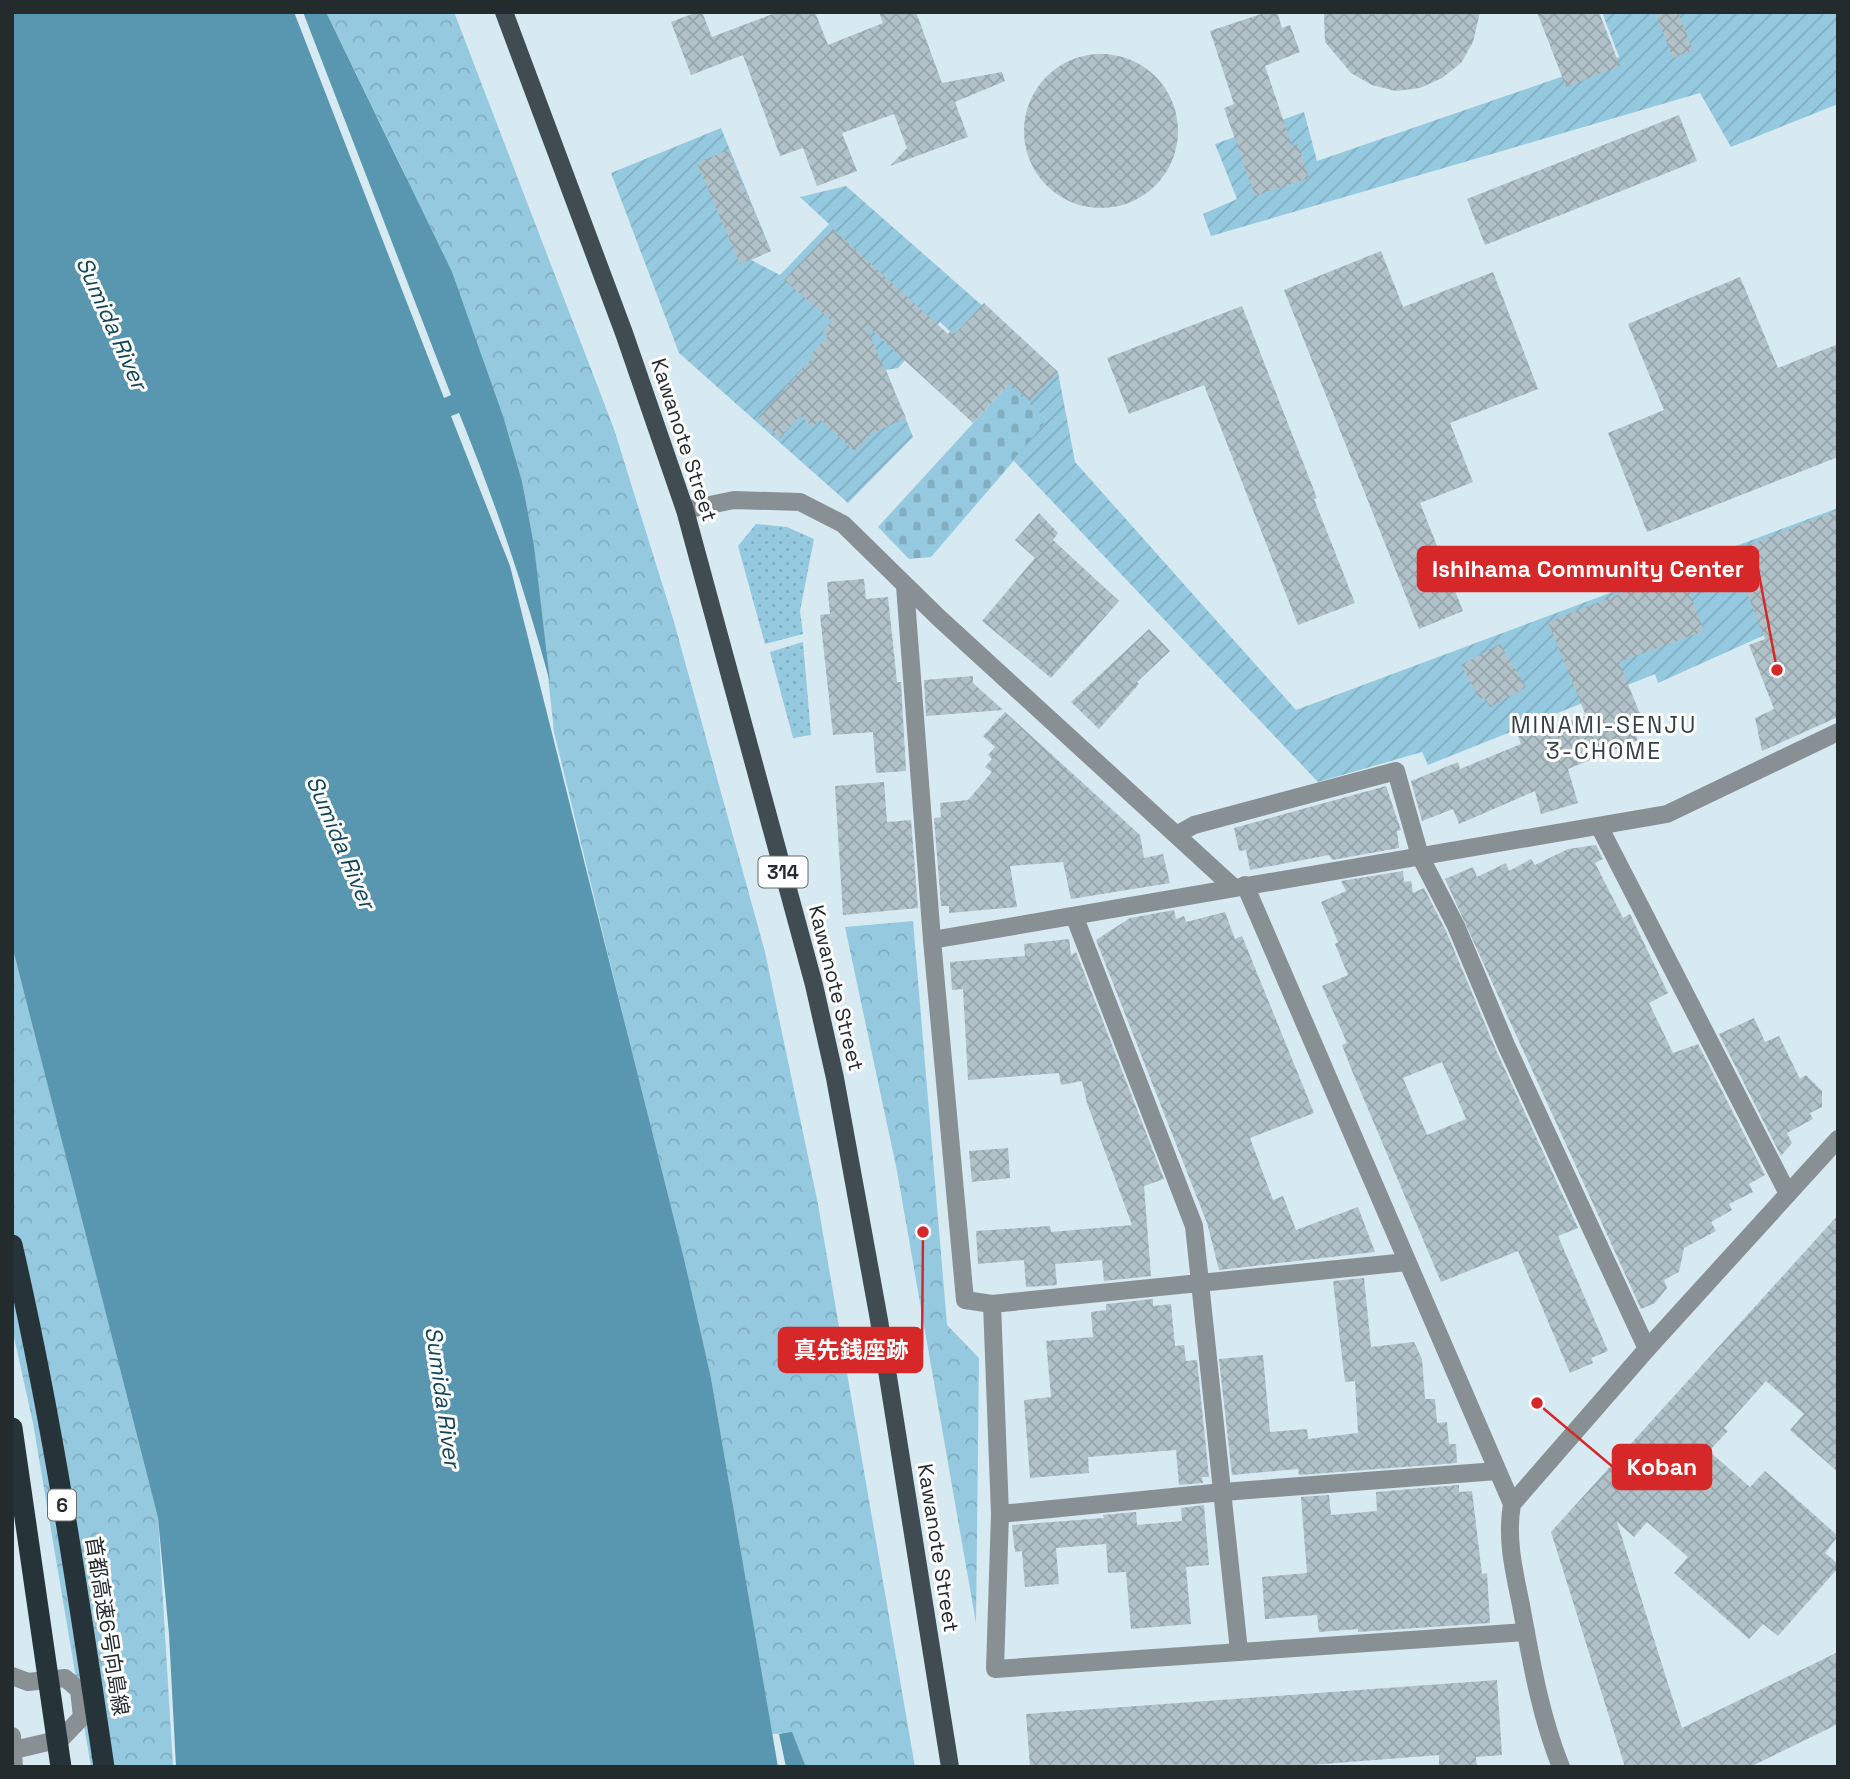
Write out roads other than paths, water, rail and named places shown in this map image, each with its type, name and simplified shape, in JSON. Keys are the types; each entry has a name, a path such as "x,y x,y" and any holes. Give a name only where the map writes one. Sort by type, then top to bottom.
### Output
{"highway":[{"name":"首都高速6号向島線","path":"12,1245 46,1412 104,1767"},
{"name":"6","path":"12,1428 61,1767"},
{"path":"42,1647 55,1767"}],"main road":[{"name":"Kawanote Street","path":"505,12 624,332 685,510 814,985 835,1078 879,1320 950,1763"}],"street":[{"path":"685,510 734,500 800,502 842,524 905,586 1239,886 1512,1504 1509,1536 1525,1632 1549,1735 1561,1767"},
{"path":"905,586 932,940 965,1300 992,1304 1407,1262"},
{"path":"932,940 1075,918 1239,886 1667,814 1838,732"},
{"path":"1178,834 1194,825 1396,771 1420,856 1456,926 1506,1045 1647,1349"},
{"path":"1599,826 1788,1194"},
{"path":"1075,918 1194,1226 1239,1651"},
{"path":"1512,1504 1647,1349 1838,1139"},
{"path":"992,1304 1000,1514 995,1669 1525,1632"},
{"path":"1000,1514 1223,1492 1497,1471"},
{"path":"12,1676 28,1682 65,1678 79,1690 82,1717 61,1739 13,1751"}],"water":[{"name":"Sumida River","path":"12,12 294,12 444,398 451,395 303,12 326,12 452,272 504,419 522,481 534,545 550,682 520,580 485,479 459,413 451,416 510,566 684,1259 711,1378 778,1767 176,1767 169,1634 158,1518 12,945"},
{"path":"792,1732 806,1767 786,1767 779,1734"}],"place":[{"name":"Ishihama Community Center","path":"1777,670"},
{"name":"真先銭座跡","path":"923,1232"},
{"name":"Koban","path":"1537,1403"}],"district":[{"name":"MINAMI-SENJU 3-CHOME","path":"1604,738"}]}
